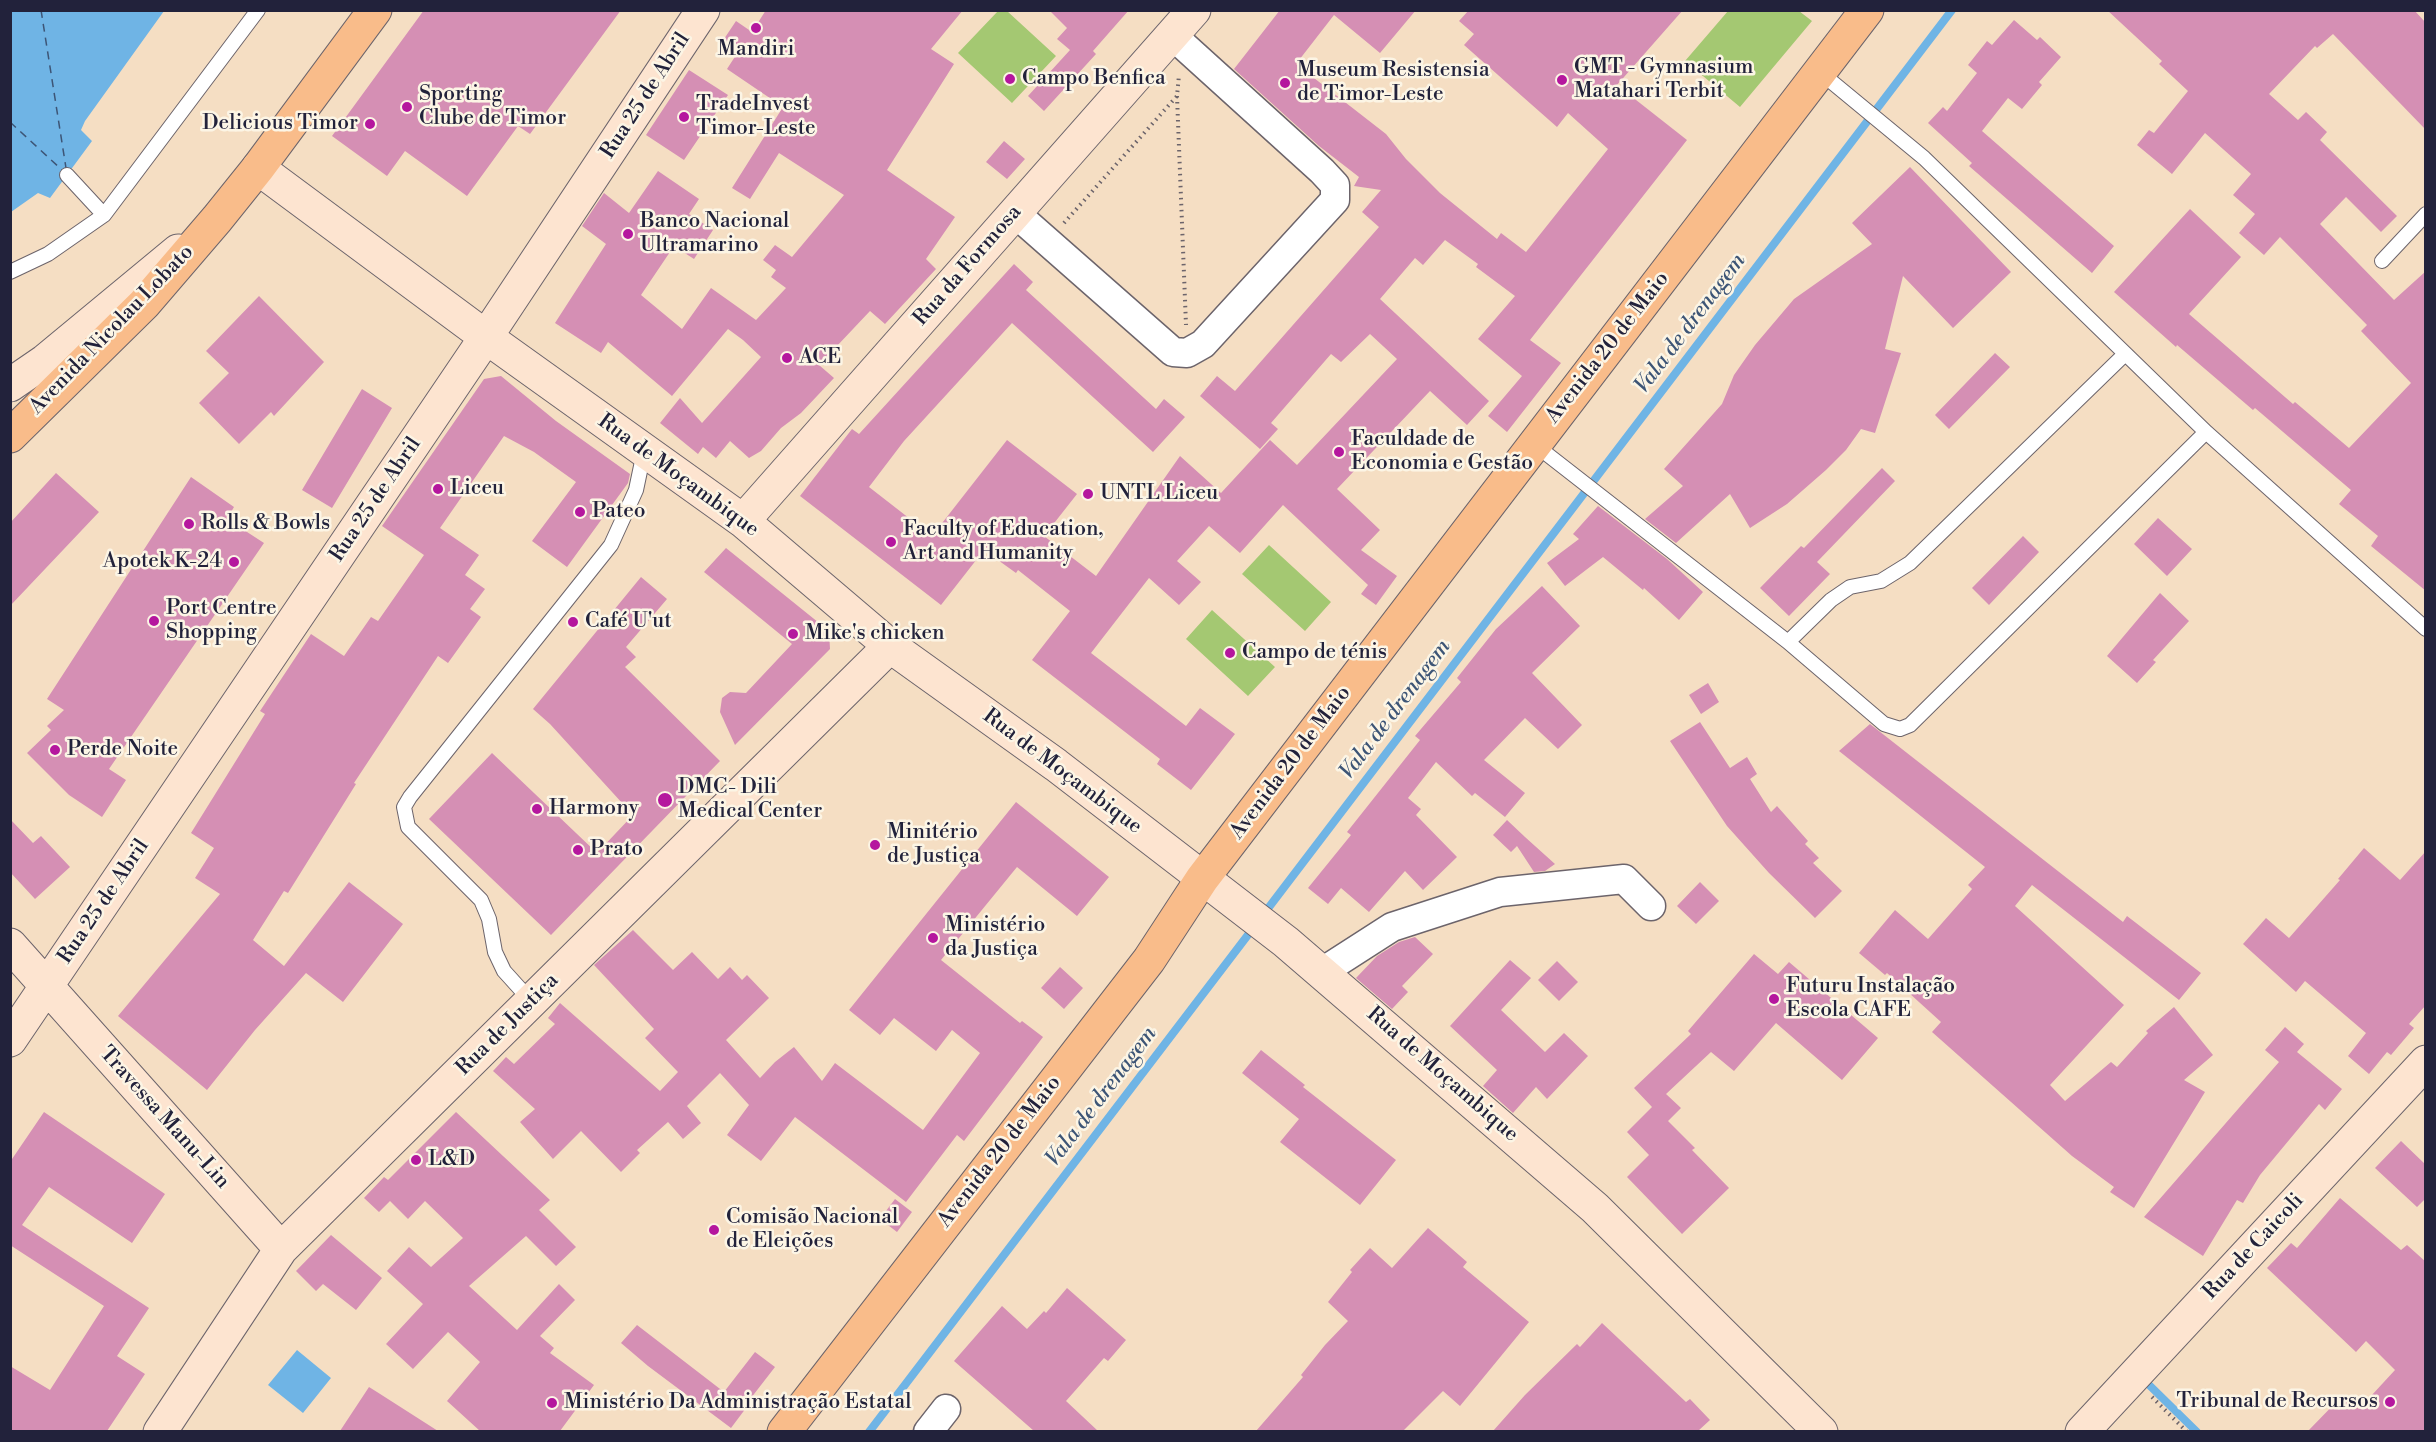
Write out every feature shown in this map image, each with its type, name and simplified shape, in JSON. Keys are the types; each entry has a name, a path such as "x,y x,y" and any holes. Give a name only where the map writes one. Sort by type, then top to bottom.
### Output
{"main road":[{"name":"Avenida Nicolau Lobato","path":"10,436 144,304 217,219 258,168 375,10"},
{"name":"Avenida 20 de Maio","path":"783,1431 1149,960 1202,879 1868,10"}],"street":[{"name":"Rua 25 de Abril","path":"10,1040 486,337 703,10"},
{"name":"Rua da Formosa","path":"743,521 1015,213 1184,45 1194,10"},
{"path":"1015,213 1173,351 1187,353 1203,344 1335,200 1335,185 1184,45"},
{"name":"Rua de Moçambique","path":"258,168 486,337 743,521 890,646 1056,765 1286,942 1594,1208 1821,1431"},
{"path":"10,385 45,361 217,219"},
{"name":"Rua de Justiça","path":"160,1431 281,1249 890,646"},
{"path":"1322,972 1392,927 1500,892 1624,879 1651,906"},
{"name":"Travessa Manu-Lin","path":"10,945 281,1249"},
{"name":"Rua de Caicoli","path":"2082,1431 2426,1062"},
{"path":"928,1431 946,1409"}],"lane":[{"path":"10,272 48,254 104,215 258,10"},
{"path":"1821,73 1924,158 2206,432 2426,629"},
{"path":"67,175 104,215"},
{"path":"2382,261 2426,214"},
{"path":"1788,642 1831,600 1850,587 1881,582 1910,563 2125,354"},
{"path":"1534,444 1788,642 1884,724 1900,729 1911,725 2206,432"},
{"path":"532,1002 504,971 495,952 489,920 481,900 408,827 405,807 410,797 611,545 636,490 644,450"}],"path":[{"path":"1184,45 1177,96 1187,353"},
{"path":"1048,241 1177,96"},
{"path":"2133,1378 2187,1431"}],"green space":[{"name":"Campo Benfica","path":"998,11 1007,11 1056,56 1012,103 958,53"},
{"path":"1728,11 1799,11 1812,21 1740,107 1685,61"},
{"name":"Campo de ténis","path":"1269,545 1331,602 1305,631 1242,574"},
{"name":"Campo de ténis","path":"1212,610 1275,667 1248,696 1186,639"}],"water":[{"path":"11,11 164,11 85,121 81,130 92,141 50,198 38,193 11,212"},
{"path":"297,1350 331,1378 303,1413 268,1385"}],"building":[{"path":"424,10 621,10 530,134 518,126 467,196 405,151 387,176 332,136"},
{"path":"766,10 963,10 931,49 954,64 887,170 955,217 926,259 936,269 885,324 870,311 819,365 834,378 801,413 781,428 761,451 749,458 730,441 716,458 703,447 698,454 660,423 680,398 702,423 761,357 743,340 728,329 672,396 608,342 601,353 555,323 606,244 582,226 604,193 629,213 658,171 699,199 689,214 713,230 694,259 674,246 641,295 682,329 711,288 756,320 786,288 771,277 776,270 763,260 775,245 792,257 844,195 779,153 750,199 732,188 783,107 727,69 738,52 722,42 736,21 752,32"},
{"path":"1049,10 1129,10 1093,51 1096,54 1044,111 1028,96 1070,50 1057,39 1067,28"},
{"path":"1280,10 1416,10 1380,53 1334,15 1296,64 1386,134 1406,159 1440,193 1497,239 1501,233 1526,252 1608,149 1568,113 1557,127 1464,45 1474,34 1459,21 1469,10 1683,10 1617,85 1687,140 1530,340 1561,363 1507,432 1488,416 1522,376 1478,339 1515,296 1476,267 1478,264 1445,240 1423,265 1415,258 1380,299 1489,401 1467,425 1430,391 1337,489 1380,530 1361,550 1397,576 1376,605 1361,594 1368,585 1283,505 1240,553 1209,526 1177,561 1201,582 1179,605 1149,578 1091,653 1186,726 1200,708 1235,734 1191,790 1157,764 1160,759 1032,660 1070,611 1018,570 1016,573 984,550 941,605 800,496 852,429 859,434 1014,264 1033,282 1026,290 1156,409 1164,399 1185,417 1153,452 1012,323 904,441 869,487 932,536 1007,440 1077,494 1044,536 1096,576 1180,456 1221,493 1270,440 1297,465 1397,359 1370,334 1341,362 1331,354 1271,423 1278,429 1260,449 1200,396 1217,376 1235,391 1379,227 1362,212 1381,190 1354,186 1359,177 1319,146 1234,69"},
{"path":"2107,10 2414,10 2426,23 2426,130 2333,34 2317,48 2315,46 2269,94 2298,120 2306,112 2327,132 2320,140 2397,216 2381,232 2346,197 2320,224 2394,300 2426,271 2426,591 2371,546 2378,536 2339,504 2351,490 2255,408 2253,410 2177,345 2176,347 2114,292 2190,209 2241,257 2189,314 2293,404 2295,402 2349,448 2411,383 2361,331 2367,325 2280,237 2264,255 2239,233 2255,214 2233,195 2251,174 2205,133 2172,174 2137,145 2149,130 2154,133 2188,91 2159,64 2162,61"},
{"path":"2014,20 2037,40 2040,37 2061,57 2039,82 2042,85 2022,109 2008,98 1982,131 2114,246 2092,273 1969,166 1972,163 1928,123 1943,107 1947,111 1977,73 1968,65 1987,41 1992,45"},
{"path":"689,70 728,95 684,160 646,135"},
{"path":"1004,141 1025,159 1007,179 986,162"},
{"path":"1910,167 2011,272 1953,328 1903,276 1885,349 1901,353 1875,433 1861,429 1846,450 1826,470 1787,504 1750,528 1730,494 1676,543 1645,519 1683,486 1664,469 1722,404 1734,375 1755,345 1794,299 1872,244 1852,223"},
{"path":"259,296 324,362 274,416 271,412 239,444 199,403 229,373 206,351"},
{"path":"1995,353 2010,367 1949,429 1935,415"},
{"path":"501,376 556,421 630,474 628,483 567,567 532,541 576,482 534,452 504,436 440,528 479,555 465,575 485,589 470,609 481,617 448,663 438,656 354,783 356,784 288,893 284,891 253,940 284,966 349,882 403,924 343,1002 306,973 255,1030 207,1090 118,1016 220,894 195,878 214,848 191,833 265,714 260,711 311,634 344,656 371,617 378,621 424,555 382,526 484,379"},
{"path":"362,389 392,408 332,508 302,490"},
{"path":"1882,468 1895,481 1817,562 1830,574 1789,616 1760,588 1801,546 1804,548"},
{"path":"56,473 99,512 10,606 10,523"},
{"name":"Port Centre Shopping","path":"191,477 234,507 227,519 264,543 109,769 126,780 102,817 69,795 27,753 51,730 47,726 64,710 47,699"},
{"path":"1598,506 1667,559 1703,592 1679,620 1644,588 1643,590 1603,557 1565,586 1547,563 1579,539 1573,534"},
{"path":"2158,518 2192,549 2167,576 2134,544"},
{"path":"2023,536 2039,552 1989,605 1972,588"},
{"path":"726,548 829,631 830,649 735,745 720,712 722,698 730,692 746,693 792,644 704,572"},
{"path":"641,577 667,599 626,647 636,657 625,667 720,761 551,935 429,819 492,753 597,853 633,815 550,724 533,709"},
{"path":"1542,586 1580,626 1532,673 1582,725 1558,749 1525,718 1484,760 1525,793 1505,817 1475,793 1472,796 1436,762 1408,798 1421,809 1416,815 1457,857 1423,890 1405,871 1369,912 1341,888 1328,904 1308,888 1351,835 1347,832 1420,740 1415,736 1461,682 1457,678 1496,629"},
{"path":"2160,593 2189,621 2153,660 2156,662 2137,683 2107,656"},
{"path":"1708,683 1719,702 1701,714 1689,695"},
{"path":"1700,722 1730,768 1747,757 1757,774 1750,779 1771,812 1777,806 1808,841 1805,844 1819,858 1813,863 1842,891 1815,918 1769,873 1727,826 1670,741"},
{"path":"1870,724 2123,922 2127,916 2201,973 2179,1000 2032,885 2015,906 2124,1005 2050,1085 2065,1101 2111,1062 2117,1067 2148,1033 2146,1031 2174,1007 2213,1055 2184,1080 2205,1092 2134,1208 2110,1192 2114,1187 2072,1156 1932,1032 1941,1022 1887,973 1885,975 1859,953 1895,910 1928,939 1972,889 1968,885 1985,867 1839,751"},
{"path":"1016,802 1109,877 1077,916 1017,867 941,960 1020,1023 1022,1021 1043,1037 964,1141 957,1135 906,1202 795,1117 761,1161 727,1135 749,1105 720,1073 687,1106 701,1123 683,1139 668,1122 637,1150 640,1153 621,1172 581,1131 553,1159 520,1122 535,1109 493,1071 506,1057 514,1064 555,1024 548,1018 560,1003 660,1091 678,1072 645,1038 654,1029 594,965 633,930 673,970 692,952 718,979 730,967 742,980 747,975 769,998 726,1040 760,1078 794,1047 822,1081 835,1063 923,1130 980,1053 952,1030 936,1051 894,1018 880,1035 849,1010"},
{"path":"10,819 33,843 41,836 70,867 35,899 10,872"},
{"path":"1507,820 1555,864 1545,871 1534,872 1517,846 1511,852 1493,835"},
{"path":"2364,848 2400,880 2426,851 2426,1005 2409,1024 2414,1028 2391,1055 2387,1052 2369,1074 2348,1056 2366,1033 2305,981 2296,992 2243,944 2266,918 2289,938 2340,880 2338,879"},
{"path":"1700,882 1719,901 1696,924 1677,906"},
{"path":"1415,937 1433,954 1402,986 1408,992 1392,1009 1356,978 1377,956 1399,942"},
{"path":"1754,954 1778,974 1789,962 1878,1038 1842,1080 1776,1023 1734,1071 1711,1052 1666,1094 1681,1108 1668,1121 1729,1188 1682,1234 1627,1177 1649,1155 1627,1132 1652,1107 1634,1088 1691,1034 1688,1031"},
{"path":"1510,960 1531,978 1501,1010 1545,1052 1564,1033 1588,1056 1547,1099 1536,1087 1513,1113 1483,1086 1497,1070 1450,1026"},
{"path":"1557,961 1578,982 1559,1001 1538,980"},
{"path":"1060,967 1083,988 1064,1009 1041,988"},
{"path":"2285,1027 2304,1044 2297,1052 2342,1089 2325,1110 2319,1104 2260,1175 2243,1203 2237,1200 2203,1256 2144,1217 2279,1062 2265,1050"},
{"path":"1261,1050 1305,1085 1303,1087 1396,1160 1360,1205 1280,1142 1299,1119 1242,1073"},
{"path":"44,1112 165,1194 132,1243 49,1187 22,1225 149,1308 117,1356 145,1374 107,1431 10,1431 10,1366 50,1390 104,1306 10,1245 10,1162"},
{"path":"456,1112 550,1200 539,1210 576,1247 556,1266 526,1236 469,1286 517,1330 559,1284 575,1300 540,1336 554,1348 550,1353 594,1385 560,1431 480,1431 447,1401 480,1362 448,1332 413,1369 386,1344 423,1304 387,1271 409,1247 431,1267 463,1238 425,1201 408,1219 390,1201 379,1212 364,1198 384,1177 388,1180"},
{"path":"2401,1141 2426,1165 2426,1198 2417,1207 2375,1168"},
{"path":"2340,1198 2401,1250 2407,1245 2426,1262 2426,1431 2308,1431 2343,1395 2359,1409 2395,1370 2366,1341 2356,1352 2267,1268 2291,1243 2297,1248"},
{"path":"895,1199 912,1212 897,1232 880,1219"},
{"path":"1428,1228 1467,1262 1463,1267 1529,1322 1460,1406 1443,1391 1403,1431 1256,1431 1303,1377 1301,1375 1325,1345 1348,1321 1328,1302 1352,1272 1350,1270 1370,1248 1392,1268"},
{"path":"331,1235 382,1278 356,1310 323,1284 316,1291 296,1271"},
{"path":"1067,1288 1126,1340 1108,1361 1104,1358 1066,1401 1098,1431 1034,1431 954,1361 1002,1306 1027,1329 1044,1311 1046,1313"},
{"path":"1602,1323 1686,1402 1690,1399 1710,1420 1698,1431 1493,1431 1525,1395 1577,1344 1580,1347"},
{"path":"637,1325 724,1392 755,1352 775,1367 731,1428 621,1343"},
{"path":"369,1387 377,1392 438,1431 340,1431"}],"waterway":[{"name":"Vala de drenagem","path":"1263,915 1952,10"},
{"name":"Vala de drenagem","path":"869,1432 1254,927"},
{"path":"2142,1378 2197,1432"}],"ferry route":[{"path":"41,10 66,168"},
{"path":"10,122 62,170"}],"place":[{"name":"Mandiri","path":"756,28"},
{"name":"Campo Benfica","path":"1010,79"},
{"name":"GMT - Gymnasium Matahari Terbit","path":"1562,80"},
{"name":"Museum Resistensia de Timor-Leste","path":"1285,83"},
{"name":"Sporting Clube de Timor","path":"407,107"},
{"name":"TradeInvest Timor-Leste","path":"684,117"},
{"name":"Delicious Timor","path":"370,124"},
{"name":"Banco Nacional Ultramarino","path":"628,234"},
{"name":"ACE","path":"787,358"},
{"name":"Faculdade de Economia e Gestão","path":"1339,452"},
{"name":"Liceu","path":"438,489"},
{"name":"UNTL Liceu","path":"1088,494"},
{"name":"Pateo","path":"580,512"},
{"name":"Rolls & Bowls","path":"189,524"},
{"name":"Faculty of Education, Art and Humanity","path":"891,542"},
{"name":"Apotek K-24","path":"234,562"},
{"name":"Port Centre Shopping","path":"154,621"},
{"name":"Café U'ut","path":"573,622"},
{"name":"Mike's chicken","path":"793,634"},
{"name":"Campo de ténis","path":"1230,653"},
{"name":"Perde Noite","path":"55,750"},
{"name":"DMC- Dili Medical Center","path":"665,800"},
{"name":"Harmony","path":"537,809"},
{"name":"Minitério de Justiça","path":"875,845"},
{"name":"Prato","path":"578,850"},
{"name":"Ministério da Justiça","path":"933,938"},
{"name":"Futuru Instalação Escola CAFE","path":"1774,999"},
{"name":"L&D","path":"416,1160"},
{"name":"Comisão Nacional de Eleições","path":"714,1230"},
{"name":"Tribunal de Recursos","path":"2390,1402"},
{"name":"Ministério Da Administração Estatal","path":"552,1403"}]}
